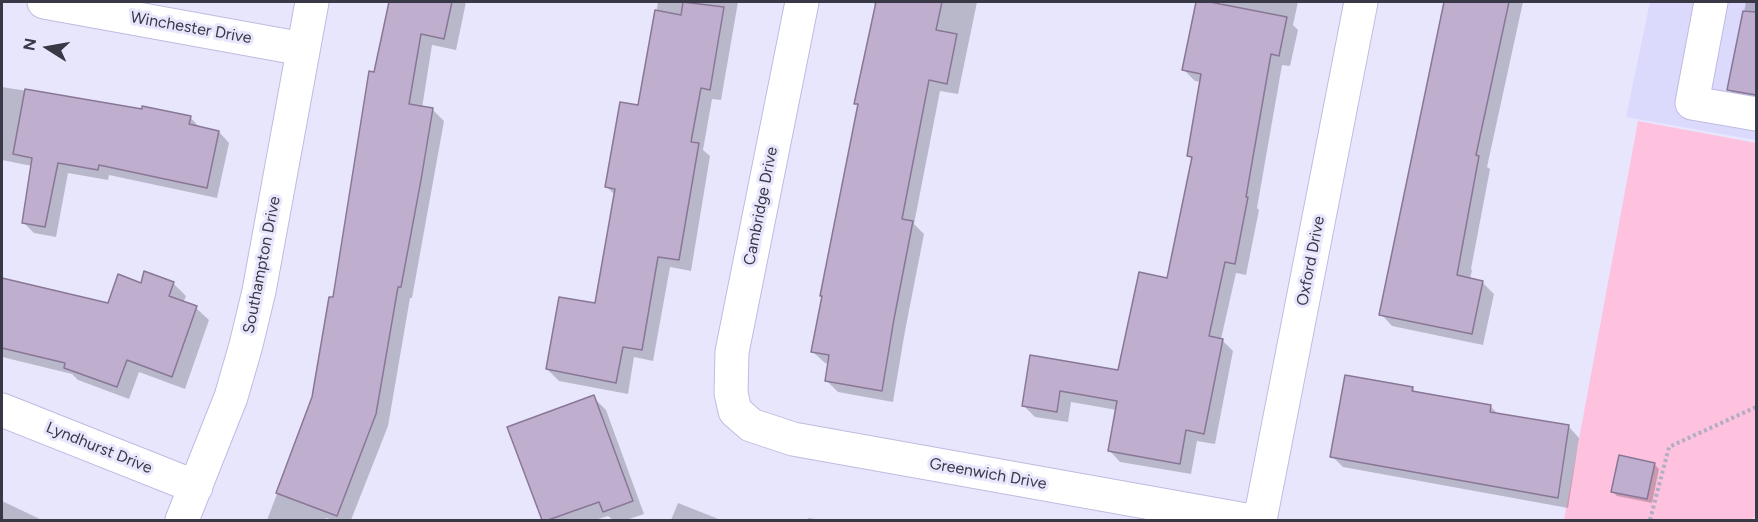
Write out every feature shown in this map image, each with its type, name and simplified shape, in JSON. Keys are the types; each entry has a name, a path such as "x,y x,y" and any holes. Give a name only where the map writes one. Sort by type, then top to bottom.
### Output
{"street":[{"name":"Winchester Drive","path":"44,2 303,49"},
{"name":"Southampton Drive","path":"182,520 231,397 246,345 259,291 312,2"},
{"name":"Cambridge Drive","path":"735,411 730,393 732,352 802,2"},
{"name":"Oxford Drive","path":"1260,520 1361,2"},
{"path":"1711,2 1692,103 1756,114"},
{"name":"Lyndhurst Drive","path":"2,410 196,487"},
{"name":"Greenwich Drive","path":"735,411 751,425 793,439 1246,520"}],"path":[{"path":"1650,520 1669,447 1756,407"}],"shaded area":[{"path":"1650,2 1756,2 1756,140 1626,117"},
{"path":"1638,121 1756,143 1756,517 1749,520 1564,520"}],"building":[{"path":"389,2 452,2 444,39 421,34 409,104 433,108 421,180 401,287 398,287 376,414 337,516 276,493 312,397 329,297 333,297 369,71 374,72"},
{"path":"683,2 724,7 710,90 701,88 691,142 699,143 679,260 658,257 642,350 623,347 616,383 546,369 559,297 595,303 615,189 605,187 620,102 638,105 655,10 681,15"},
{"path":"876,2 942,2 936,30 957,34 947,84 929,80 902,219 913,221 882,391 825,381 829,355 811,352 858,104 854,104"},
{"path":"1196,2 1210,2 1287,17 1279,56 1271,54 1235,264 1225,262 1209,336 1223,339 1204,434 1186,430 1180,464 1108,451 1117,401 1060,391 1057,412 1022,406 1030,355 1118,370 1139,272 1167,278 1192,157 1187,156 1201,74 1182,70"},
{"path":"1444,2 1509,2 1476,155 1479,156 1457,275 1483,281 1472,334 1379,315"},
{"path":"1743,11 1756,12 1756,95 1727,90"},
{"path":"25,89 142,109 142,106 191,116 189,124 219,131 207,188 99,165 98,170 58,163 45,227 22,223 32,158 13,154"},
{"path":"144,271 174,282 169,296 197,306 172,377 127,360 117,387 64,368 65,363 2,348 2,278 108,303 118,274 141,283"},
{"path":"1345,375 1413,387 1412,391 1491,405 1490,412 1569,425 1558,498 1330,457"},
{"path":"594,395 633,501 603,512 599,502 548,520 542,520 507,427"},
{"path":"1619,455 1655,463 1647,499 1611,492"}]}
